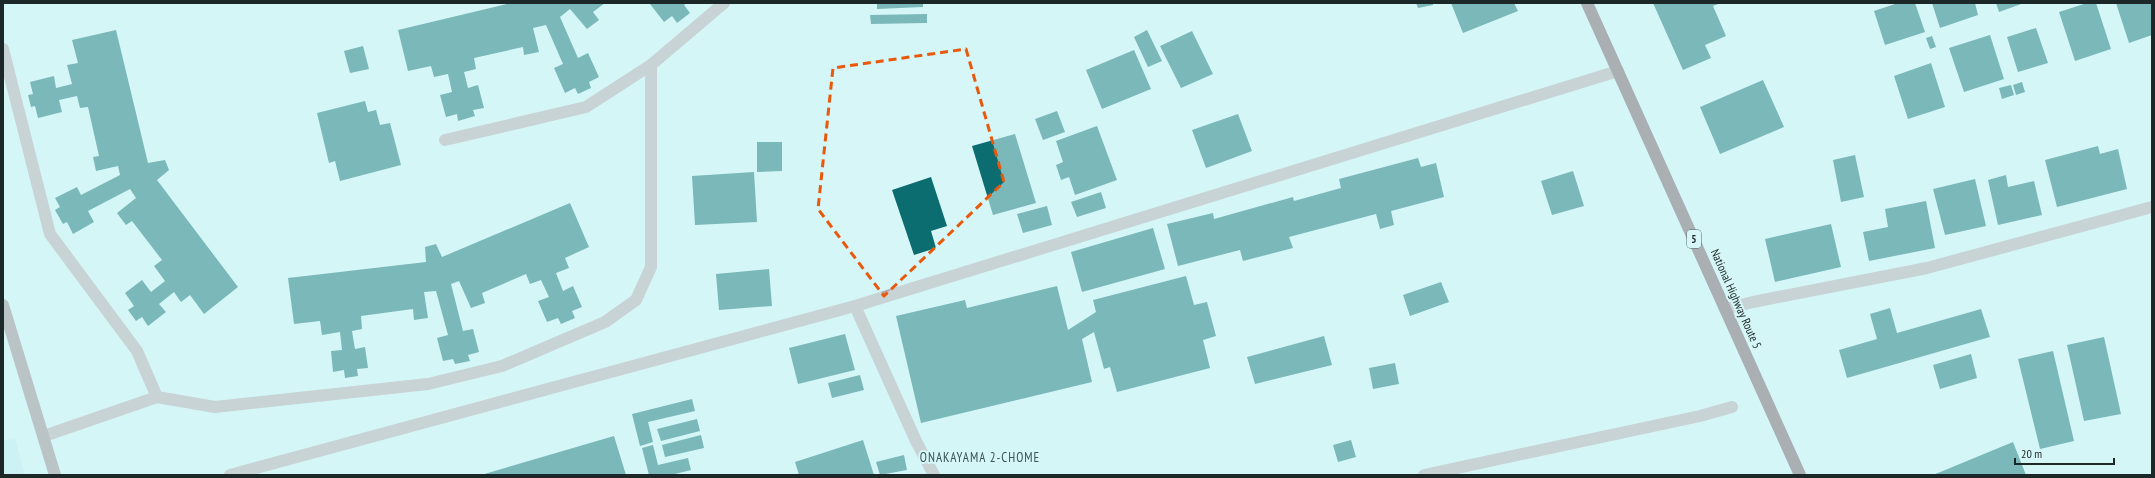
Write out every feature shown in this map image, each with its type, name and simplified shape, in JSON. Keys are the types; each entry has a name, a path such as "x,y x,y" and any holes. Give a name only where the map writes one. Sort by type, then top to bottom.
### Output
{"highway":[{"name":"National Highway Route 5","path":"1587,3 1800,475"}],"street":[{"path":"445,140 586,107 651,66 724,3"},
{"path":"3,49 50,234 138,351 158,397"},
{"path":"44,436 158,397 215,408 428,384 502,366 605,322 636,300 651,267 651,66"},
{"path":"230,475 855,306 1618,71"},
{"path":"1725,309 1753,302 1927,268 2152,207"},
{"path":"3,305 55,475"},
{"path":"855,306 916,441 934,475"},
{"path":"1424,475 1700,416 1732,407"}],"highlighted area":[{"path":"966,49 1004,182 884,296 818,209 833,68"}],"shaded area":[{"path":"15,438 25,475 3,475 3,441"}],"building":[{"path":"511,3 605,3 593,12 599,20 587,29 570,9 560,17 578,58 588,53 599,77 589,82 591,88 578,94 575,88 565,93 554,68 563,64 546,25 533,28 539,52 524,55 523,47 474,58 476,69 464,72 468,88 478,85 484,108 473,110 475,116 458,121 457,114 446,117 440,95 452,92 448,74 434,77 431,66 408,71 398,30"},
{"path":"687,3 684,5 690,13 677,23 672,16 664,22 650,4"},
{"path":"877,3 923,3 923,7 877,9"},
{"path":"1416,3 1433,3 1433,5 1418,8"},
{"path":"1451,3 1514,3 1518,11 1463,33"},
{"path":"1653,3 1721,3 1713,6 1726,36 1705,45 1711,58 1683,70"},
{"path":"1898,3 1915,3 1925,32 1885,45 1874,11"},
{"path":"1932,3 1975,3 1978,15 1940,28"},
{"path":"1996,3 2024,3 1999,12"},
{"path":"2087,3 2096,3 2111,49 2075,61 2059,12"},
{"path":"2116,3 2152,3 2152,35 2129,43"},
{"path":"927,14 927,23 871,24 870,15"},
{"path":"2036,28 2048,63 2018,72 2007,37"},
{"path":"116,30 148,163 165,160 169,170 157,180 238,287 204,314 190,295 181,302 174,292 159,304 166,312 148,326 142,317 136,321 128,310 134,306 125,293 142,280 151,292 165,281 154,266 162,260 132,221 126,225 117,213 136,198 130,189 88,211 94,222 73,234 67,222 63,224 55,210 60,207 55,198 77,187 81,195 120,175 118,166 96,171 93,157 99,156 88,107 80,108 77,96 59,100 62,112 38,118 35,106 31,107 28,95 33,94 30,82 54,76 56,88 72,84 67,65 78,63 72,40"},
{"path":"1147,30 1162,61 1148,67 1134,37"},
{"path":"1192,31 1213,74 1181,88 1160,46"},
{"path":"1990,35 2004,79 1964,92 1949,48"},
{"path":"1932,36 1936,47 1930,49 1926,38"},
{"path":"363,46 369,69 350,73 344,51"},
{"path":"1134,50 1151,89 1102,109 1086,70"},
{"path":"1931,63 1945,107 1908,119 1894,76"},
{"path":"1763,80 1784,127 1720,154 1700,107"},
{"path":"2022,82 2025,92 2016,95 2013,85"},
{"path":"2011,85 2014,95 2002,99 1999,88"},
{"path":"365,101 368,112 376,110 380,125 390,123 401,165 340,181 335,161 329,163 317,113"},
{"path":"1057,111 1065,132 1043,140 1035,119"},
{"path":"1238,114 1252,151 1206,168 1192,130"},
{"path":"1097,126 1117,180 1075,195 1069,177 1061,180 1056,165 1063,162 1056,141"},
{"path":"1015,134 1036,203 993,215 972,146"},
{"path":"757,142 782,142 782,171 757,172"},
{"path":"2098,146 2100,154 2118,149 2127,189 2057,207 2045,160"},
{"path":"1855,155 1864,197 1841,202 1833,160"},
{"path":"1418,158 1421,167 1436,163 1444,197 1391,211 1394,225 1380,229 1376,214 1289,237 1293,248 1243,261 1240,250 1178,266 1167,224 1213,213 1214,219 1293,197 1294,201 1341,188 1339,179"},
{"path":"1573,171 1584,206 1552,215 1541,181"},
{"path":"754,172 757,222 695,225 692,176"},
{"path":"2006,175 2008,187 2034,181 2042,215 1998,225 1988,180"},
{"path":"931,177 947,226 931,231 936,248 914,255 892,190"},
{"path":"1975,179 1986,226 1945,235 1933,189"},
{"path":"1101,192 1106,208 1077,217 1071,202"},
{"path":"1926,201 1935,248 1869,261 1863,232 1888,227 1885,209"},
{"path":"570,203 589,247 565,258 569,268 556,273 563,291 573,286 582,307 572,311 575,318 561,324 558,318 547,322 538,301 549,297 541,280 530,284 526,274 482,293 485,303 471,308 459,281 451,284 463,331 473,329 479,352 468,355 470,361 455,364 453,359 443,361 437,338 448,335 436,291 424,292 428,318 414,320 413,309 361,316 362,329 352,331 355,349 365,347 368,368 357,369 358,376 345,378 344,370 333,372 331,351 342,350 340,332 322,335 320,321 294,324 288,278 426,262 425,247 436,244 442,257"},
{"path":"1047,206 1052,225 1023,233 1017,214"},
{"path":"1831,224 1841,267 1775,282 1765,239"},
{"path":"1153,228 1165,269 1082,292 1071,252"},
{"path":"769,269 772,306 719,310 716,274"},
{"path":"1186,276 1194,305 1207,302 1216,336 1203,340 1210,368 1117,392 1110,367 1104,369 1094,332 1082,339 1092,382 921,423 896,316 965,300 967,308 1057,286 1068,330 1096,312 1093,300"},
{"path":"1441,282 1449,302 1410,316 1403,295"},
{"path":"1890,308 1897,333 1981,309 1990,337 1847,378 1839,350 1877,339 1870,314"},
{"path":"845,334 855,370 798,384 789,348"},
{"path":"1324,336 1332,365 1255,384 1247,357"},
{"path":"2104,337 2121,414 2084,421 2067,345"},
{"path":"2053,351 2074,441 2040,449 2018,359"},
{"path":"1971,354 1977,378 1940,389 1933,365"},
{"path":"1395,363 1399,384 1373,389 1369,368"},
{"path":"860,375 864,390 832,398 828,383"},
{"path":"692,399 695,411 648,422 653,442 640,446 632,414"},
{"path":"697,419 700,431 661,441 657,429"},
{"path":"701,435 704,448 665,457 662,445"},
{"path":"614,436 626,475 481,475"},
{"path":"863,440 874,475 799,475 795,462"},
{"path":"1351,440 1356,457 1338,462 1333,445"},
{"path":"2013,442 2026,475 1933,475"},
{"path":"653,445 658,465 688,458 691,470 671,475 649,475 642,448"},
{"path":"904,455 907,470 880,475 876,462"}],"district":[{"name":"ONAKAYAMA 2-CHOME","path":"980,457"}]}
